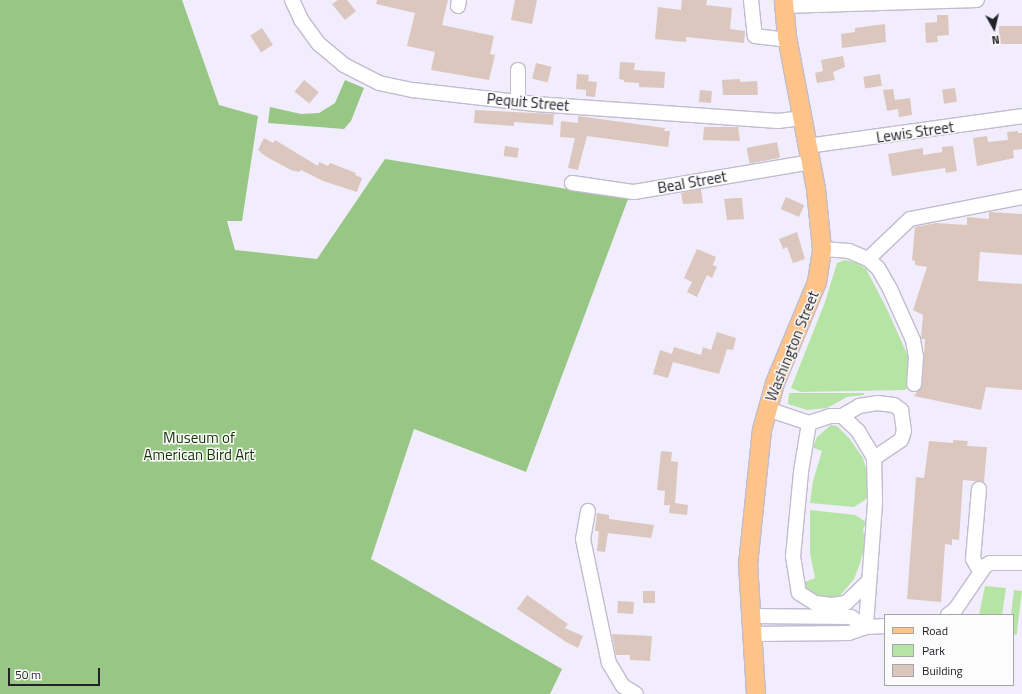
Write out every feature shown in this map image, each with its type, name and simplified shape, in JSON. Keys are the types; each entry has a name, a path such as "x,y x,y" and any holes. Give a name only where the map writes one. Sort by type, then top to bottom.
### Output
{"main road":[{"name":"Washington Street","path":"756,694 751,634 748,565 750,529 758,454 767,409 818,282 822,249 809,154 787,40 784,3"}],"street":[{"name":"Pequit Street","path":"292,0 302,21 319,44 344,65 378,83 413,90 518,102 778,121 802,118"},
{"path":"751,0 755,36 787,40"},
{"path":"784,3 977,0"},
{"path":"518,70 518,102"},
{"name":"Lewis Street","path":"809,154 1022,116"},
{"name":"Beal Street","path":"572,183 634,192 809,154"},
{"path":"868,260 910,219 1022,196"},
{"path":"822,249 848,250 868,260 878,268 890,289 913,340 916,357 914,384"},
{"path":"767,409 809,423 830,416 842,416 859,406 877,403 894,405 900,410 904,431 900,440 874,458"},
{"path":"842,416 858,431 874,458 876,479 866,627"},
{"path":"809,423 801,472 793,556 799,593 815,603 832,606 846,603 870,581"},
{"path":"979,489 974,559 980,571"},
{"path":"588,511 583,539 609,663 623,686 636,694"},
{"path":"949,614 964,597 980,571 990,563 1022,563"},
{"path":"750,616 851,618 866,627"},
{"path":"751,634 849,633 866,627 884,626"}],"green space":[{"name":"Museum of American Bird Art","path":"0,0 182,0 219,105 258,116 242,221 227,221 235,250 317,259 385,159 628,199 526,472 414,429 371,559 562,669 550,694 0,694"},
{"path":"345,80 364,88 351,121 344,129 268,123 270,107 301,114 319,113 335,103"},
{"path":"845,260 857,263 866,269 886,307 908,356 909,386 905,390 801,392 791,388 825,302 837,263"},
{"path":"789,393 864,393 864,395 847,397 827,408 807,410 788,404"},
{"path":"831,425 837,426 849,438 863,458 866,468 867,496 865,500 854,507 810,503 813,481 822,451 814,448 814,445 817,437"},
{"path":"810,510 855,515 866,522 863,530 865,538 864,550 859,566 854,579 838,598 821,599 803,587 805,582 815,578 810,553"},
{"path":"985,586 1006,588 1002,614 979,614"},
{"path":"1014,590 1022,591 1017,635 1014,634 1014,614 1011,614"}],"building":[{"path":"338,0 347,0 356,11 345,20 332,4"},
{"path":"377,0 448,0 442,25 494,36 490,54 495,55 489,80 431,70 435,52 407,46 415,13 376,4"},
{"path":"515,0 537,0 532,24 511,20"},
{"path":"682,0 707,0 706,5 732,8 730,29 745,31 744,43 686,37 686,42 655,39 658,7 681,10"},
{"path":"937,15 948,15 949,35 937,36 938,42 926,43 925,23 937,22"},
{"path":"885,24 886,42 842,48 841,34 855,32 855,28"},
{"path":"999,26 1022,26 1022,44 999,44"},
{"path":"262,28 273,45 261,52 250,36"},
{"path":"843,56 845,67 833,72 835,80 817,83 815,73 823,71 821,60"},
{"path":"620,62 635,63 634,70 665,72 664,88 639,87 639,83 624,82 624,80 619,79"},
{"path":"536,63 552,67 548,82 532,79"},
{"path":"577,74 589,75 588,81 597,82 595,97 586,96 586,90 576,89"},
{"path":"880,74 882,86 865,89 863,77"},
{"path":"740,79 740,82 757,81 758,95 723,95 722,80"},
{"path":"304,80 319,92 309,104 295,92"},
{"path":"955,88 957,102 944,104 942,90"},
{"path":"893,89 895,100 910,98 912,115 899,117 898,109 887,111 883,90"},
{"path":"700,90 712,91 711,103 699,102"},
{"path":"475,110 554,114 553,125 514,122 514,126 474,123"},
{"path":"578,116 665,128 664,131 670,131 668,147 587,136 578,170 568,168 575,138 560,137 561,121 578,123"},
{"path":"704,127 738,127 740,141 703,140"},
{"path":"1018,131 1018,133 1022,133 1022,149 1013,150 1014,158 977,166 973,138 987,136 988,142 1008,140 1007,132"},
{"path":"264,138 273,143 275,140 318,166 319,162 328,166 330,163 356,173 355,175 362,178 357,192 323,181 301,170 299,172 291,170 265,156 258,150"},
{"path":"777,142 780,158 750,164 747,148"},
{"path":"505,146 519,148 517,158 504,156"},
{"path":"953,146 957,171 946,173 945,168 892,176 888,154 923,148 923,155 942,152 942,147"},
{"path":"701,189 703,203 683,204 681,193"},
{"path":"786,197 804,205 799,217 781,209"},
{"path":"742,198 744,219 727,220 724,199"},
{"path":"989,212 1022,214 1022,255 980,252 978,281 1022,284 1022,390 986,387 981,410 914,396 922,385 925,339 921,339 923,315 913,310 927,267 915,265 915,261 912,260 915,227 936,223 967,225 967,217 989,219"},
{"path":"797,232 805,259 793,263 787,247 783,249 779,239"},
{"path":"697,249 716,257 713,265 717,267 712,278 707,275 697,297 687,292 692,282 684,278"},
{"path":"717,332 736,338 733,350 727,349 719,374 673,362 668,378 653,374 660,350 672,354 674,347 701,355 703,347 711,350"},
{"path":"953,440 968,441 967,446 987,447 984,482 963,480 959,540 952,539 952,545 945,544 941,602 907,599 916,477 924,478 929,441 953,443"},
{"path":"661,451 672,452 671,461 678,462 675,503 688,505 687,515 669,513 670,505 664,505 665,491 657,490"},
{"path":"597,513 609,515 609,519 654,525 651,538 608,533 605,552 597,551 599,531 595,531"},
{"path":"643,591 655,591 655,603 643,603"},
{"path":"527,595 568,624 565,628 583,636 578,648 566,642 517,609"},
{"path":"618,601 634,602 633,614 617,613"},
{"path":"612,634 652,636 650,661 630,660 630,655 616,655"}]}
